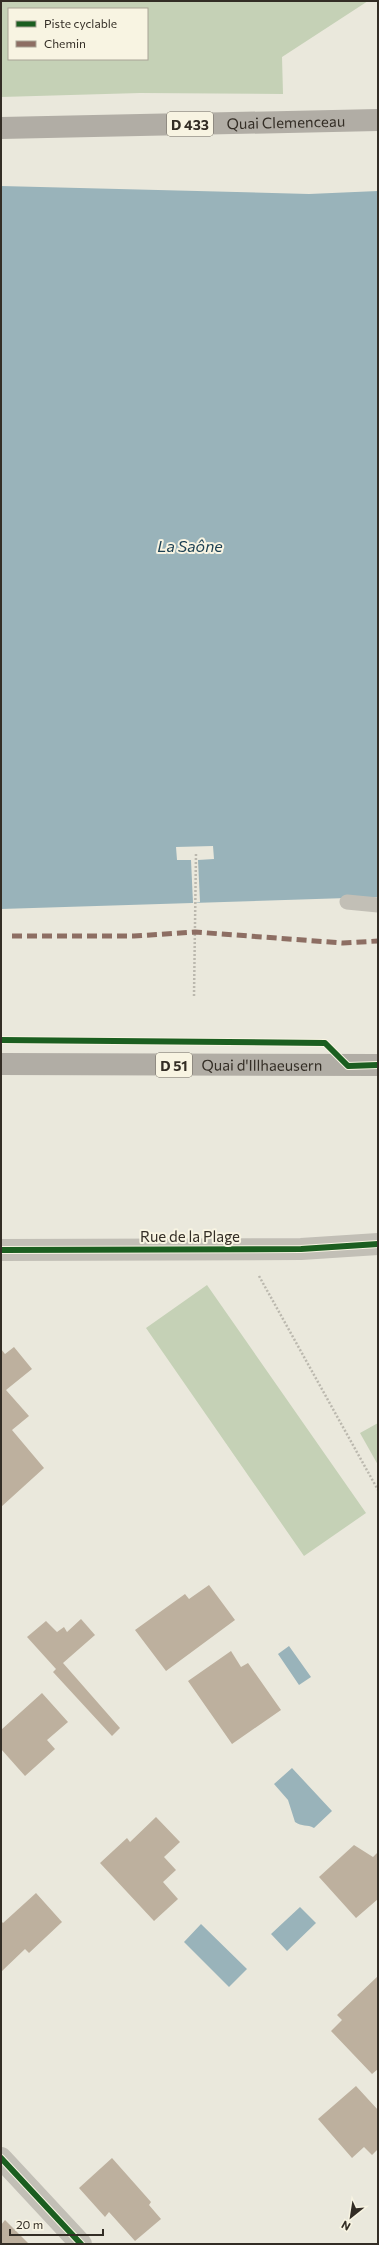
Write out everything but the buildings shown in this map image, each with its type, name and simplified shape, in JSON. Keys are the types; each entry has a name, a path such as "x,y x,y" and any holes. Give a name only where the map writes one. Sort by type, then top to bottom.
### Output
{"main road":[{"name":"Quai Clemenceau","path":"1,128 378,120"},
{"name":"Quai d'Illhaeusern","path":"1,1064 378,1065"}],"street":[{"name":"Rue de la Plage","path":"1,1250 301,1249 378,1244"},
{"path":"1,2158 81,2244"}],"lane":[{"path":"347,902 378,905"}],"path":[{"path":"194,996 196,853"},
{"path":"244,1249 378,1490"}],"green space":[{"path":"1,1 368,1 282,57 283,94 140,93 1,97"},
{"path":"207,1285 366,1513 304,1556 146,1328"},
{"path":"378,1423 378,1465 360,1433"}],"water":[{"name":"La Saône","path":"1,186 309,194 378,191 378,897 1,909"},
{"path":"289,1646 311,1677 299,1685 278,1654"},
{"path":"292,1768 332,1811 314,1828 295,1822 288,1800 274,1784"},
{"path":"300,1907 316,1923 287,1951 271,1934"},
{"path":"201,1924 247,1969 229,1987 184,1942"}],"pier":[{"path":"213,846 214,859 198,860 200,902 193,903 191,860 177,860 176,847"}],"marked path":[{"path":"12,936 134,936 195,932 343,943 378,941"}],"cycle path":[{"path":"1,1040 325,1043 348,1066 378,1065"},
{"path":"1,1250 301,1249 378,1244"},
{"path":"1,2158 81,2244"}]}
